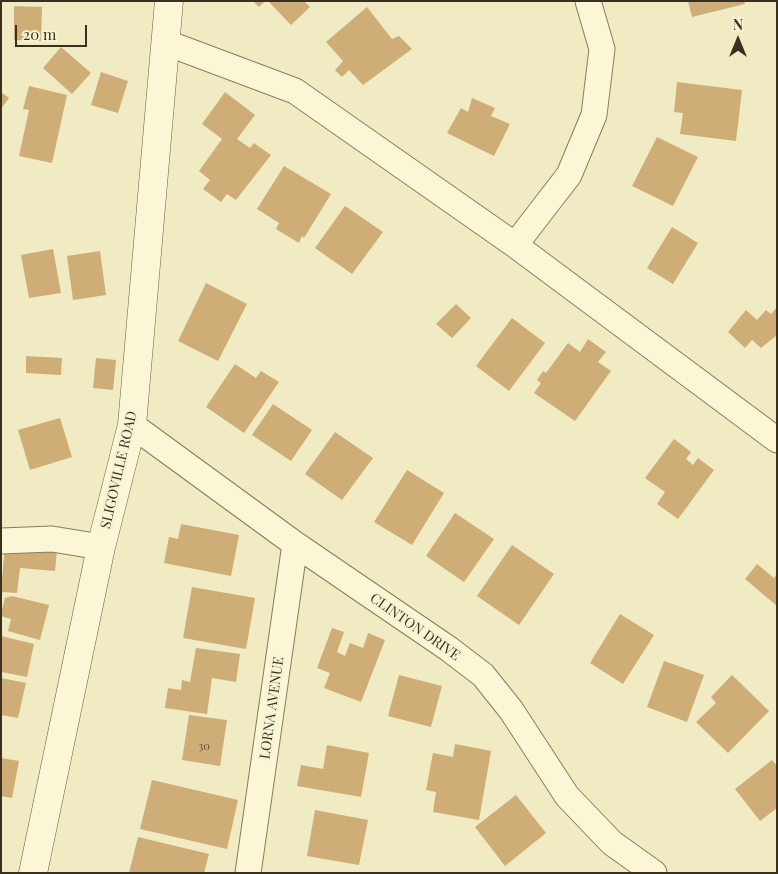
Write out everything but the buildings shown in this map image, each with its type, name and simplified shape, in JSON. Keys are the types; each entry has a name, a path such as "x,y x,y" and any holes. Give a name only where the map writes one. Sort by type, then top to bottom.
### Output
{"street":[{"name":"SLIGOVILLE ROAD","path":"33,873 101,547 132,426 167,43 169,1"},
{"path":"515,245 569,175 594,115 602,49 588,1"},
{"path":"167,43 294,92 515,245 777,440"},
{"name":"CLINTON DRIVE","path":"132,426 295,544 449,649 483,676 511,710 566,796 612,844 654,873"},
{"path":"1,540 52,539 101,547"},
{"name":"LORNA AVENUE","path":"248,873 295,544"}]}
